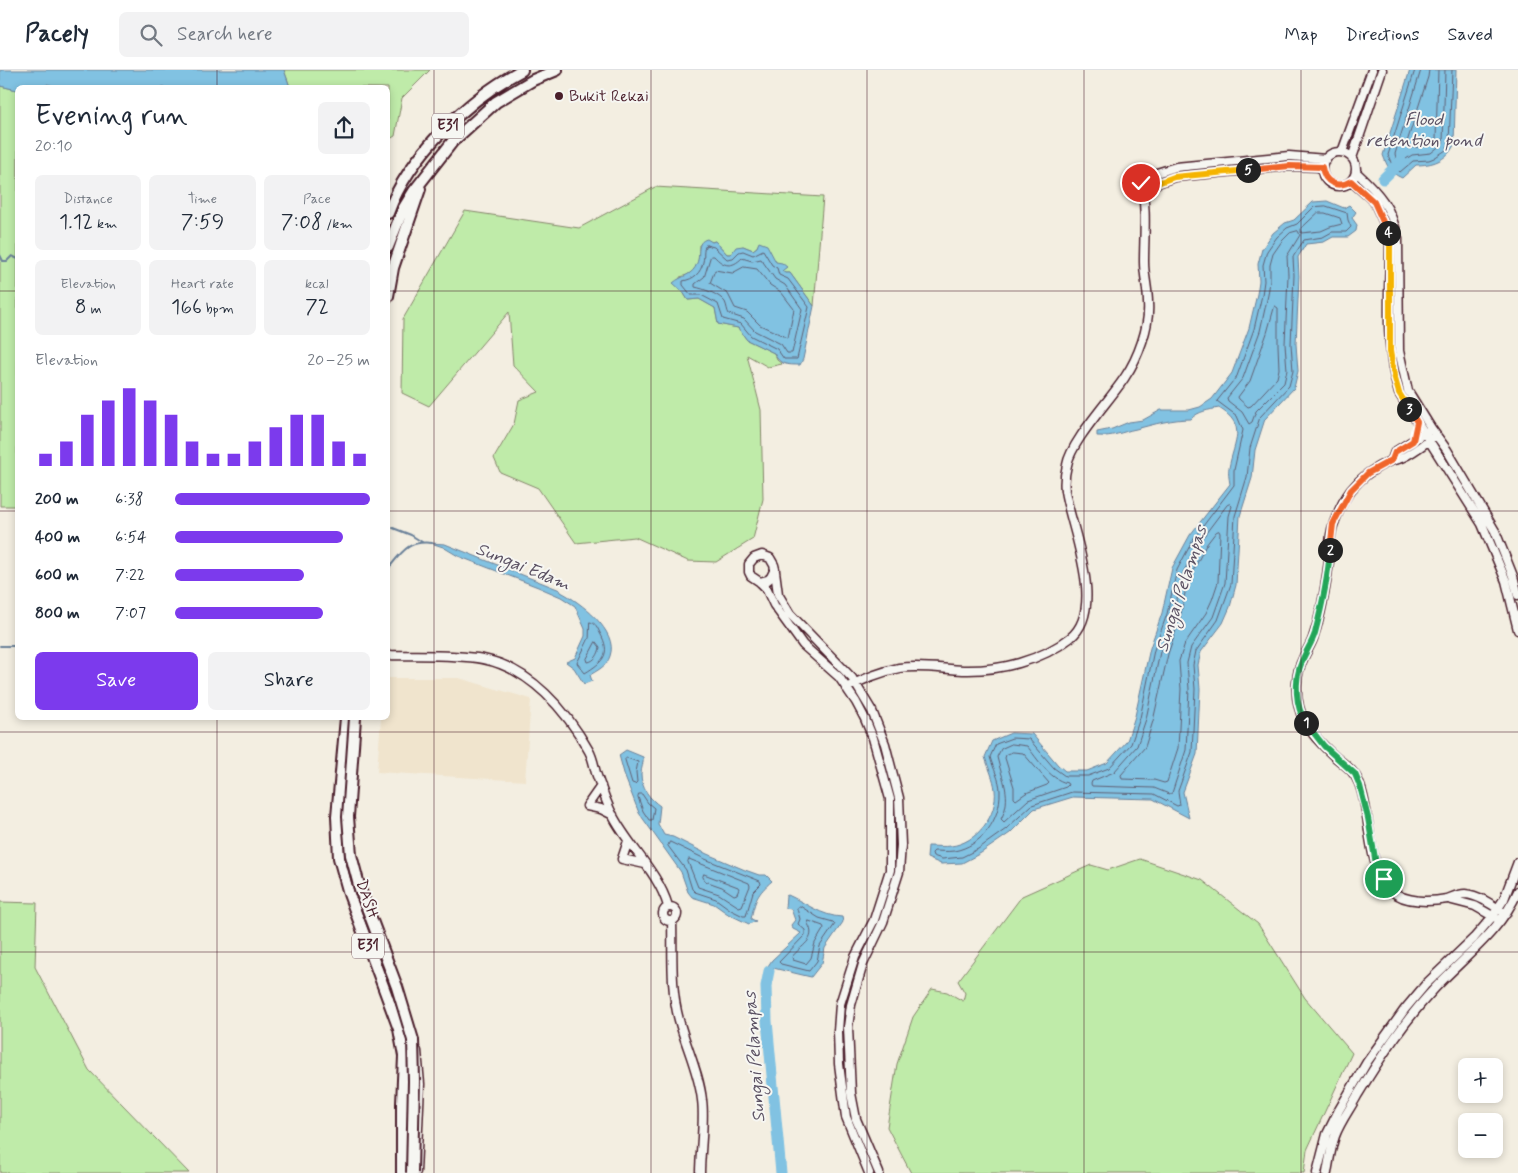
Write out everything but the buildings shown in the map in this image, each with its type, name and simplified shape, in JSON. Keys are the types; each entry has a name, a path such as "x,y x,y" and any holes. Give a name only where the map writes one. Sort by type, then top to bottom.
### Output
{"highway":[{"name":"E31","path":"390,201 424,152 452,122 479,99 510,76 522,70"},
{"name":"E31","path":"390,242 403,208 453,140 488,107 533,80 557,70"},
{"path":"390,285 393,268 422,181"},
{"name":"DASH","path":"347,720 338,816 339,858 348,894 399,1029 404,1056 402,1173"},
{"name":"DASH","path":"355,720 348,817 351,855 368,915 397,987 409,1024 412,1040 414,1081 414,1173"}],"street":[{"path":"1342,152 1372,70"},
{"path":"1352,158 1382,70"},
{"path":"1342,152 1355,162 1356,172 1351,181 1341,186 1335,185 1326,178 1322,167 1331,154 1342,152"},
{"path":"1141,183 1147,176 1176,167 1289,156 1326,159"},
{"path":"1141,183 1152,185 1174,177 1290,166 1322,167"},
{"path":"1356,172 1380,196 1390,212 1395,227 1398,240 1399,351 1408,391 1447,450 1495,531 1513,576 1518,595"},
{"path":"1351,181 1374,202 1386,227 1390,243 1390,351 1399,393 1482,524 1506,581 1518,630"},
{"path":"846,688 878,674 900,668 923,666 988,670 1013,664 1057,647 1072,637 1082,622 1088,602 1086,577 1065,489 1066,473 1070,453 1126,376 1146,328 1148,302 1144,269 1144,196 1141,183"},
{"path":"1416,444 1417,422"},
{"path":"1434,432 1416,444 1395,452 1392,460 1368,473 1351,490 1333,524 1327,575 1319,616 1314,636 1302,660 1296,688 1299,707 1304,720 1335,756 1355,774 1366,810 1376,864 1392,891 1411,900 1448,899 1475,906 1482,910 1496,912"},
{"path":"1416,444 1436,451"},
{"path":"869,1173 846,1117 839,1064 838,1031 840,1004 855,957 874,920 890,870 890,799 865,719 846,688 839,677 803,645 774,605 766,588 754,579 749,572 750,564 754,558 762,555 773,561 778,594 790,614 852,678 872,710 884,744 900,804 901,845 899,872 884,922 863,964 851,1006 848,1027 851,1093 856,1119 879,1173"},
{"path":"760,582 772,577 775,570"},
{"path":"390,655 465,657 485,660 518,672 535,684 553,702 574,728 590,753 600,786 613,815 628,841 652,873 665,896 668,906 677,911 676,918 672,921 672,968 679,1020 696,1072 702,1101 700,1173"},
{"path":"347,720 340,832 342,858 352,898 401,1027 410,1078 407,1173 414,1173 420,1084 419,1063 412,1023 364,890 352,841 352,805 360,720"},
{"path":"600,786 587,806 601,809 613,815"},
{"path":"628,841 622,859 645,864"},
{"path":"1317,1173 1327,1134 1375,1050 1426,984 1483,928 1496,912 1504,899 1518,862"},
{"path":"1327,1173 1335,1136 1375,1065 1434,988 1482,943 1504,917 1518,891"},
{"path":"1448,899 1456,895 1467,894 1486,902 1504,917"},
{"path":"1486,902 1504,899"},
{"path":"1482,910 1483,928"}],"shaded area":[{"path":"390,678 459,678 531,699 525,781 377,772 381,720 390,720"}],"green space":[{"path":"284,70 430,70 402,98 395,136 390,139 390,85 289,85"},
{"path":"0,86 15,89 15,506 0,506"},
{"path":"655,187 823,197 814,306 790,273 782,271 786,267 776,262 759,243 753,250 743,246 731,254 727,254 715,241 699,245 697,266 691,273 680,277 683,292 688,300 699,299 715,308 718,324 738,328 747,340 774,353 777,360 782,364 768,367 747,355 761,410 763,499 753,539 716,562 688,561 635,537 576,543 538,488 500,472 494,458 514,424 519,400 539,392 513,365 509,312 429,406 402,393 403,319 465,211 579,228"},
{"path":"1140,859 1202,880 1258,924 1305,998 1352,1053 1307,1150 1304,1173 911,1173 887,1127 897,1064 913,1017 932,989 947,992 963,1001 965,993 958,981 1022,896 1091,865 1108,870"},
{"path":"0,902 37,903 35,967 89,1070 189,1173 0,1173"}],"water":[{"path":"0,70 284,70 289,85 47,84 15,85 15,90 0,86"},
{"name":"Flood retention pond","path":"1410,70 1456,70 1454,145 1443,158 1433,163 1416,165 1402,178 1390,169 1383,155"},
{"path":"1327,201 1344,208 1349,205 1356,212 1352,218 1357,225 1356,231 1348,237 1333,237 1324,242 1306,244 1298,257 1296,344 1298,371 1294,388 1265,419 1255,450 1252,478 1240,516 1236,585 1230,607 1223,623 1201,652 1198,665 1200,689 1197,754 1183,792 1189,818 1153,799 1073,797 1034,809 1010,833 981,853 962,863 941,864 927,858 928,846 960,844 977,834 989,818 993,809 995,790 985,757 992,741 1011,733 1032,734 1065,771 1087,771 1107,763 1127,741 1135,716 1150,648 1162,613 1172,568 1190,535 1230,484 1229,470 1237,435 1234,421 1219,408 1200,413 1191,419 1164,422 1113,435 1097,436 1097,432 1112,429 1129,422 1143,420 1161,410 1189,410 1200,407 1212,399 1232,373 1249,328 1257,294 1259,281 1258,264 1262,249 1273,233 1285,223 1294,220 1313,202"},
{"path":"707,239 712,242 715,241 727,254 731,254 736,247 743,246 753,250 759,242 767,245 776,262 782,263 787,267 782,271 790,273 814,306 803,359 800,365 781,362 774,353 747,340 738,328 718,324 715,308 699,299 688,300 683,292 673,283 693,270 698,260 701,243"},
{"path":"431,543 445,544 560,590 587,610 603,627 609,637 611,646 607,662 590,675 592,681 584,684 574,668 566,662 575,658 585,636 585,629 575,606 561,597 458,556 443,547"},
{"path":"626,750 643,757 641,779 644,788 660,806 658,824 664,835 673,837 745,870 759,875 766,875 772,881 755,902 751,919 756,921 749,924 728,914 714,904 692,897 688,892 681,872 639,813 619,755"},
{"path":"788,895 820,912 842,917 843,922 825,948 822,963 811,977 773,968 768,985 763,986 766,969 772,960 801,933 793,929 791,925 795,920 791,909 785,908 786,896"}],"waterway":[{"name":"Sungai Pelampas","path":"1383,179 1401,161"},
{"path":"0,255 3,261 7,261 12,256 15,258"},
{"path":"393,528 411,535 422,542"},
{"name":"Sungai Edam","path":"390,567 406,548 411,545 432,543"},
{"name":"Sungai Edam","path":"0,646 15,646"},
{"name":"Sungai Pelampas","path":"769,971 766,986 767,1021 781,1173"}],"place":[{"name":"Bukit Rekai","path":"559,96"}],"route":[{"path":"1141,183 1152,185 1174,177 1290,166 1322,167 1323,173 1330,182 1341,186 1351,181 1374,202 1386,227 1390,243 1390,351 1399,393 1417,422 1413,441 1395,452 1392,460 1368,473 1351,490 1333,524 1327,575 1319,616 1314,636 1302,660 1296,688 1299,707 1304,720 1324,746 1355,774 1368,818 1376,864 1384,879"}]}
